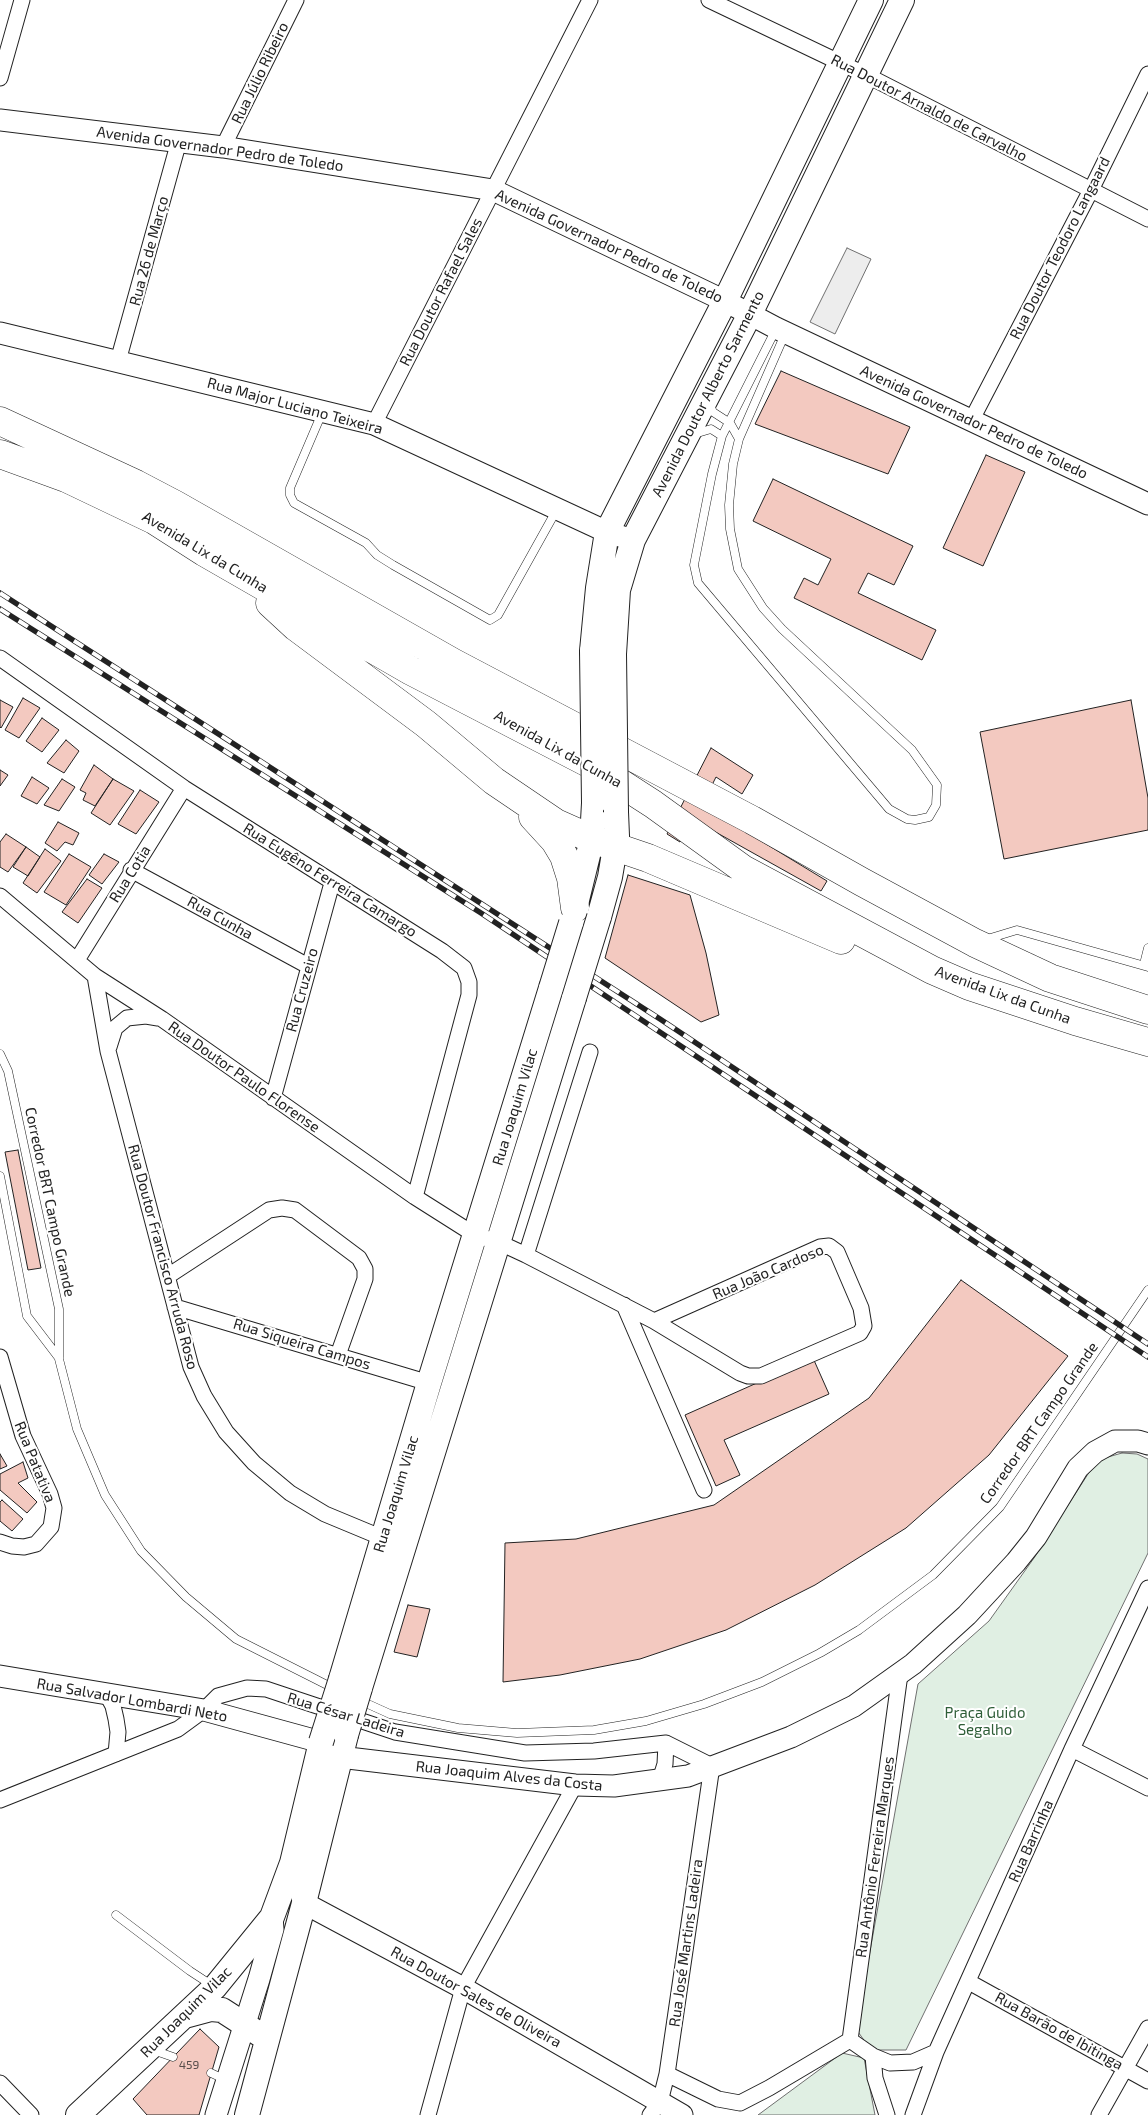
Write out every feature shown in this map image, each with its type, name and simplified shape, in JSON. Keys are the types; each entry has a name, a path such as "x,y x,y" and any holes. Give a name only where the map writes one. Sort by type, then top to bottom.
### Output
{"highway":[{"name":"Avenida Lix da Cunha","path":"0,421 136,484 176,505 454,664 752,820 975,943 1050,978 1148,1010"},
{"name":"Avenida Lix da Cunha","path":"0,454 66,478 154,520 238,572 412,671 594,766 652,804 743,869 932,970 969,986 1066,1018 1148,1042"},
{"path":"238,572 296,627 426,724 494,780 524,808 555,841 564,856 582,916"},
{"path":"494,780 556,823 604,843 648,858 849,944 932,970"}],"main road":[{"name":"Avenida Doutor Alberto Sarmento","path":"616,812 598,588 607,532 726,301 871,0"},
{"name":"Avenida Doutor Alberto Sarmento","path":"594,804 603,653 618,590 633,540 750,314 902,0"},
{"name":"Avenida Governador Pedro de Toledo","path":"0,120 223,147 493,190 726,301 781,330 1148,504"},
{"name":"Rua Major Luciano Teixeira","path":"0,333 374,424 607,532 633,540"},
{"name":"Rua Joaquim Vilac","path":"393,1543 429,1383 551,988 582,916 610,877 594,804"},
{"name":"Rua Joaquim Vilac","path":"604,843 617,836 616,812"},
{"name":"Rua Joaquim Vilac","path":"78,2115 215,1987 272,1917 292,1863 326,1751 351,1684 393,1543 498,1242 574,998 582,916"},
{"name":"Rua Joaquim Alves da Costa","path":"326,1751 575,1786 614,1786 688,1776 807,1730 854,1706 900,1674 967,1615 1016,1562 1036,1537 1078,1468 1095,1452 1115,1441 1138,1441 1148,1444"},
{"name":"Rua Salvador Lombardi Neto","path":"0,1676 204,1710 326,1751"},
{"name":"Rua Joaquim Vilac","path":"247,2115 304,1903 326,1751 346,1735 351,1684"},
{"path":"292,1863 304,1903"},
{"name":"Rua Doutor Sales de Oliveira","path":"304,1903 463,1988 655,2108 682,2115"},
{"path":"216,2115 219,2077 246,2025 273,1929 272,1917"},
{"path":"185,2016 211,2008 222,2010 267,2039"}],"street":[{"path":"0,78 22,0"},
{"name":"Rua Júlio Ribeiro","path":"223,147 296,0"},
{"name":"Rua Doutor Rafael Sales","path":"374,424 590,0"},
{"name":"Rua Doutor Arnaldo de Carvalho","path":"709,0 866,75 1148,219"},
{"name":"Rua Doutor Teodoro Langaard","path":"971,421 1091,190 1148,74"},
{"name":"Rua 26 de Março","path":"118,361 179,142"},
{"name":"Rua Eugêno Ferreira Camargo","path":"0,658 184,788 442,951 464,968 467,974 469,995 415,1197"},
{"name":"Rua Cotia","path":"77,960 131,870 184,788"},
{"name":"Rua Cunha","path":"131,870 308,966"},
{"name":"Rua Cruzeiro","path":"273,1098 332,883"},
{"name":"Rua Doutor Paulo Florense","path":"0,896 95,976 162,1019 415,1197 475,1235 498,1242"},
{"name":"Rua Doutor Francisco Arruda Roso","path":"95,976 108,1051 191,1367 204,1396 226,1432 254,1463 290,1493 325,1514 393,1543"},
{"path":"108,1051 115,1028 127,1018 146,1016 162,1019"},
{"path":"526,1255 590,1052"},
{"path":"168,1276 269,1210 282,1208 295,1210 360,1258 365,1269 365,1279 338,1355"},
{"name":"Rua João Cardoso","path":"498,1242 654,1321 740,1373 755,1377 860,1333 864,1326 861,1308 837,1252 829,1246 820,1247 654,1321"},
{"path":"624,1305 704,1490"},
{"name":"Rua Siqueira Campos","path":"175,1306 429,1383"},
{"name":"Rua Patativa","path":"0,1357 23,1436 50,1494 54,1508 51,1527 36,1544 24,1547 0,1542"},
{"name":"Rua Barrinha","path":"913,2115 936,2052 1072,1749 1148,1588"},
{"name":"Rua Antônio Ferreira Marques","path":"850,2040 900,1674"},
{"name":"Rua César Ladeira","path":"0,1800 178,1729 204,1710 218,1696 247,1688 266,1689 395,1732 525,1754 594,1751 666,1743"},
{"path":"106,1693 113,1706 118,1732 116,1754"},
{"path":"660,1780 665,1764 666,1743 712,1766"},
{"path":"1072,1749 1148,1788"},
{"name":"Rua José Martins Ladeira","path":"655,2108 667,2074 712,1766"},
{"path":"428,2115 463,1988 575,1786"},
{"name":"Rua Barão de Ibitinga","path":"969,1982 1148,2081"},
{"path":"1099,2115 1148,2028"},
{"path":"667,2074 718,2100 740,2103 850,2040 872,2056 890,2063 913,2062 936,2052"},
{"path":"872,2056 875,2078 887,2115"},
{"path":"0,2083 30,2115"}],"lane":[{"path":"781,330 739,439 733,464 729,505 732,550 738,569 763,608 782,629 912,750 937,784 936,805 929,817 915,820 907,819 889,809 698,583 694,565 712,474 722,436 781,330"},
{"path":"708,398 713,412 730,423 739,439"},
{"path":"323,411 290,488 290,496 294,503 366,543 377,555 393,565 490,620 498,615 558,509"},
{"path":"686,437 710,429 722,436"},
{"path":"975,943 1017,930 1146,966 1148,948"},
{"name":"Corredor BRT Campo Grande","path":"0,1054 8,1071 59,1309 59,1359 77,1429 105,1495 141,1551 186,1597 236,1639 316,1681 390,1714 458,1728 517,1733 594,1730 646,1721 688,1709 762,1682 820,1653 859,1630 933,1576 1000,1508 1148,1290"},
{"name":"Corredor BRT Campo Grande","path":"0,1176 27,1316 59,1359"},
{"path":"116,1915 190,1971 215,1987"},
{"path":"149,2049 172,2057"}],"green space":[{"name":"Praça Guido Segalho","path":"1122,1453 1137,1454 1148,1459 1148,1553 906,2050 871,2050 856,2029 918,1684 989,1621 1034,1558 1088,1474 1101,1459"},
{"path":"842,2053 864,2058 875,2115 758,2115"}],"shaded area":[{"path":"847,248 871,259 835,334 810,322"}],"building":[{"path":"781,371 910,427 888,474 755,424"},
{"path":"986,455 1025,472 983,566 943,548"},
{"path":"773,479 913,546 894,585 868,573 858,593 936,630 922,660 794,598 804,578 818,585 831,559 753,521"},
{"path":"23,698 40,708 19,738 5,730"},
{"path":"0,700 13,707 1,728 0,727"},
{"path":"1131,700 1148,798 1148,830 1004,859 980,732"},
{"path":"42,718 59,730 42,752 26,741"},
{"path":"66,740 79,751 64,773 47,763"},
{"path":"711,748 753,775 742,794 716,777 702,805 827,881 821,891 694,820 680,842 667,834"},
{"path":"94,765 113,779 95,806 83,800 86,793 80,790"},
{"path":"0,770 8,775 0,786"},
{"path":"32,777 49,788 37,804 21,796"},
{"path":"62,779 75,787 59,811 44,805"},
{"path":"113,779 134,791 110,825 91,813"},
{"path":"140,790 159,802 136,834 118,824"},
{"path":"58,822 79,833 73,845 65,842 57,851 45,843"},
{"path":"6,834 26,847 8,872 0,867 0,842"},
{"path":"26,847 40,857 28,876 13,867"},
{"path":"45,849 61,861 37,893 23,883"},
{"path":"69,854 91,867 66,905 44,892"},
{"path":"104,854 119,862 102,884 89,875"},
{"path":"628,875 690,895 706,953 719,1015 701,1022 605,958"},
{"path":"87,879 102,888 78,923 62,912"},
{"path":"18,1150 41,1268 28,1270 5,1152"},
{"path":"961,1280 1068,1356 989,1455 906,1528 815,1585 726,1630 640,1659 560,1675 503,1682 505,1543 576,1539 714,1505 869,1398"},
{"path":"813,1358 829,1394 724,1440 740,1475 716,1486 685,1415"},
{"path":"0,1454 7,1466 0,1469"},
{"path":"23,1462 28,1478 18,1483 37,1502 27,1513 0,1490 0,1474"},
{"path":"2,1500 23,1519 12,1531 0,1521 0,1502"},
{"path":"408,1605 430,1609 417,1657 394,1652"},
{"path":"200,2029 219,2047 199,2115 147,2115 133,2099"}],"railway":[{"path":"0,593 660,1019 1148,1344"},
{"path":"0,609 481,913 1148,1357"}]}
